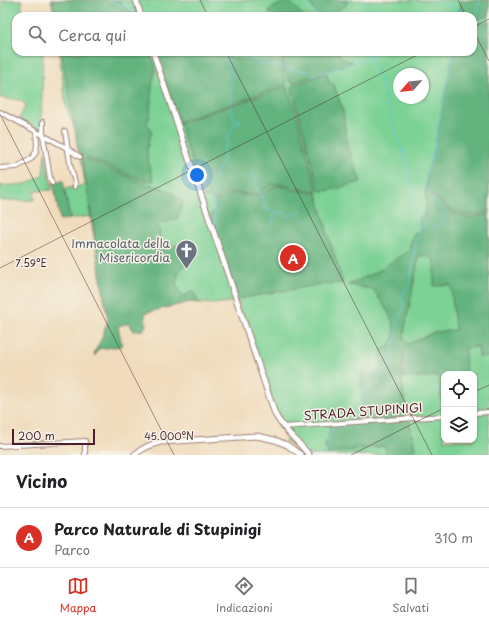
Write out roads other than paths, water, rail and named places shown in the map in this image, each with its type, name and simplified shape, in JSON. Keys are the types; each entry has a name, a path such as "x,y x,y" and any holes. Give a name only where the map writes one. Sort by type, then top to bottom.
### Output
{"main road":[{"path":"136,0 140,12"},
{"path":"154,56 272,404 283,427 309,455"},
{"path":"134,455 144,448 161,442 257,436 275,440 287,445 301,455"}],"street":[{"path":"0,112 80,157"},
{"path":"43,122 43,135 52,183"},
{"path":"65,131 75,187"},
{"path":"0,168 17,167 31,159 36,152 36,132"},
{"path":"477,414 489,412"},
{"name":"STRADA STUPINIGI","path":"283,427 441,416"},
{"path":"0,446 85,441 85,455"}],"waterway":[{"path":"108,0 136,11"},
{"path":"298,0 314,12"},
{"path":"365,0 366,12"},
{"path":"477,12 480,0"},
{"path":"442,3 464,12"},
{"path":"220,239 216,227 214,210 216,206 213,197 214,192 211,189 223,158 223,149 228,144 227,138 235,124 241,121 239,119 235,120 232,115 231,88 233,82 232,74 225,56"},
{"path":"240,56 247,57 258,65 265,63 296,70 308,71 313,76 370,57"},
{"path":"362,420 363,381 365,375 387,369 396,337 397,326 404,304 400,296 406,290 411,276 415,243 419,227 418,215 415,210 412,185 406,160 398,140 372,56"},
{"path":"428,192 425,189 426,175 434,150 452,56"},
{"path":"252,174 256,176 256,187 266,205 266,208 275,213 272,226"},
{"path":"419,227 423,226 432,228 438,226 446,213 428,193"},
{"path":"276,213 280,211 290,216 297,214 302,210"},
{"path":"330,455 328,444 332,427 346,425"}],"place":[{"name":"Parco Naturale di Stupinigi","path":"293,258"},
{"name":"Immacolata della Misericordia","path":"186,270"}]}
